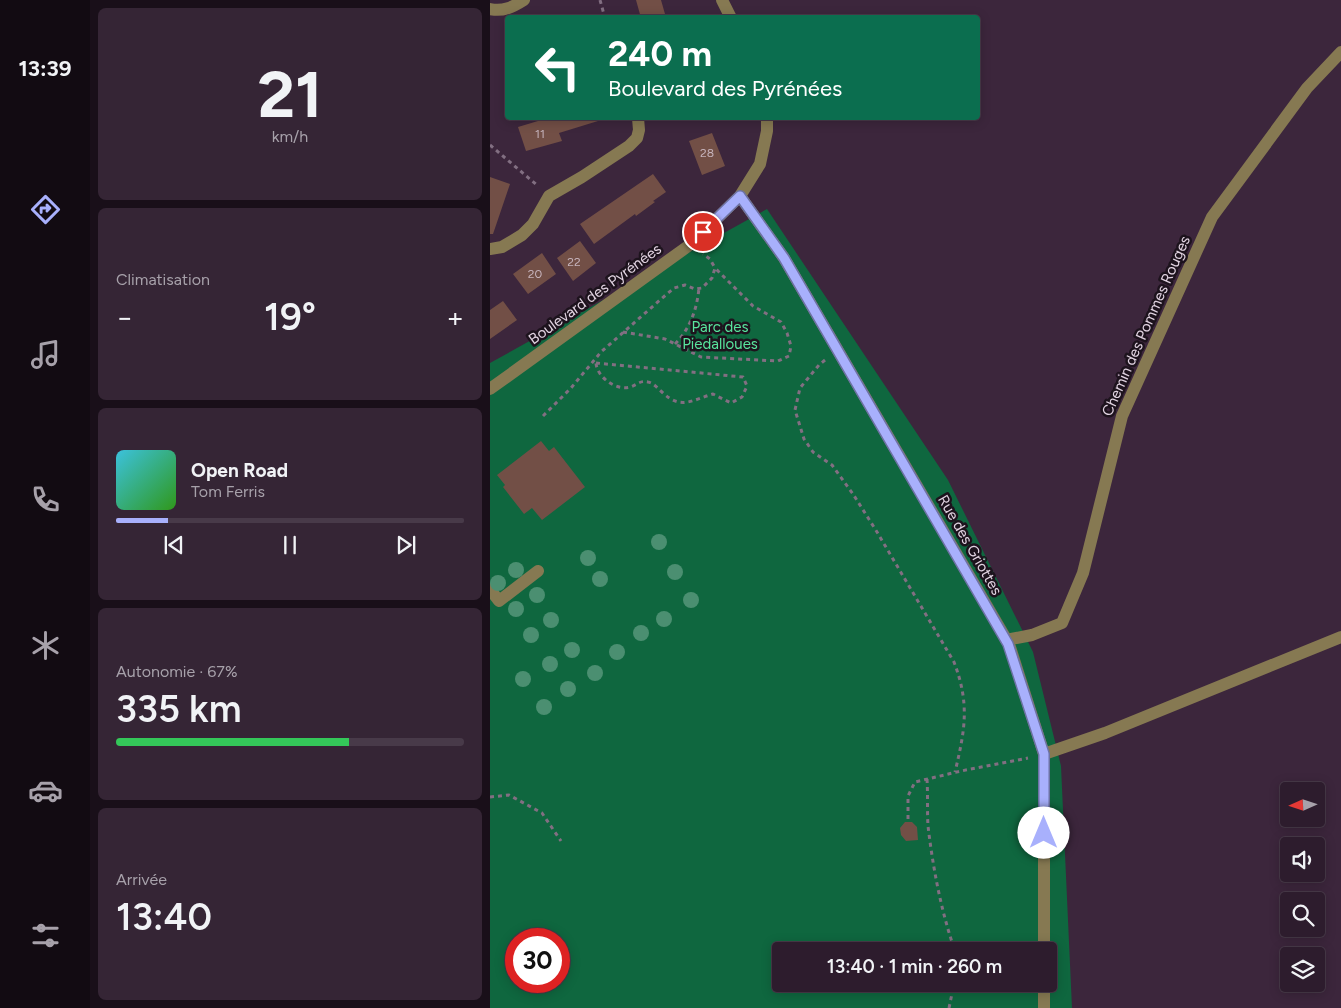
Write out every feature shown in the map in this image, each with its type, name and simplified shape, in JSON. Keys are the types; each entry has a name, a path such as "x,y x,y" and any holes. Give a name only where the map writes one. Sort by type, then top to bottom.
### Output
{"street":[{"path":"490,9 505,10 524,0"},
{"path":"722,0 730,15"},
{"name":"Chemin des Pommes Rouges","path":"1006,640 1032,635 1062,624 1083,573 1122,416 1212,217 1307,88 1341,52"},
{"path":"490,250 502,247 522,235 533,224 549,196 582,178 629,146 637,138 640,130 638,120"},
{"name":"Boulevard des Pyrénées","path":"490,389 691,244 740,196 760,164 767,131 767,120"},
{"name":"Rue des Griottes","path":"740,196 784,258 1006,640 1044,754 1044,942"},
{"path":"490,589 499,601 538,571"},
{"path":"1044,754 1105,733 1341,638"},
{"path":"1044,992 1044,1008"}],"path":[{"path":"600,0 604,15"},
{"path":"490,145 549,196"},
{"path":"623,332 665,339 701,357 778,361 789,356 791,346 781,322 753,306 716,268 710,259 691,244"},
{"path":"543,416 623,332 674,288 685,285 695,289 702,288 712,278 716,268"},
{"path":"675,344 693,316 698,302 699,288"},
{"path":"838,350 819,365 800,388 795,410 804,439 813,452 832,465 852,494 877,532 954,662 962,683 965,715 955,772"},
{"path":"594,363 743,377 746,386 742,397 731,403 713,394 690,402 678,403 670,400 651,382 641,381 630,387 619,388 606,381 594,363"},
{"path":"908,819 908,796 915,782 1044,754"},
{"path":"927,779 928,824 945,923 952,942"},
{"path":"490,797 509,795 542,812 561,841"},
{"path":"949,1008 952,992"}],"green space":[{"name":"Parc des Piedalloues","path":"767,209 948,480 1033,652 1061,766 1072,1008 490,1008 490,363"}],"building":[{"path":"636,0 661,0 665,14 640,15"},
{"path":"541,120 598,120 559,133 562,141 526,151 518,127"},
{"path":"712,133 725,166 702,175 689,141"},
{"path":"653,174 666,192 636,216 635,214 594,244 580,224"},
{"path":"490,177 510,184 493,234 490,234"},
{"path":"580,241 596,263 573,281 557,258"},
{"path":"542,253 556,274 528,294 513,274"},
{"path":"503,301 517,320 490,339 490,310"},
{"path":"541,441 549,451 554,447 585,487 542,520 532,508 524,514 503,487 505,485 497,475"},
{"path":"905,822 912,822 917,827 918,840 906,841 901,835 900,828"}],"route":[{"path":"703,232 740,196 784,258 1006,640 1044,754 1044,833"}]}
